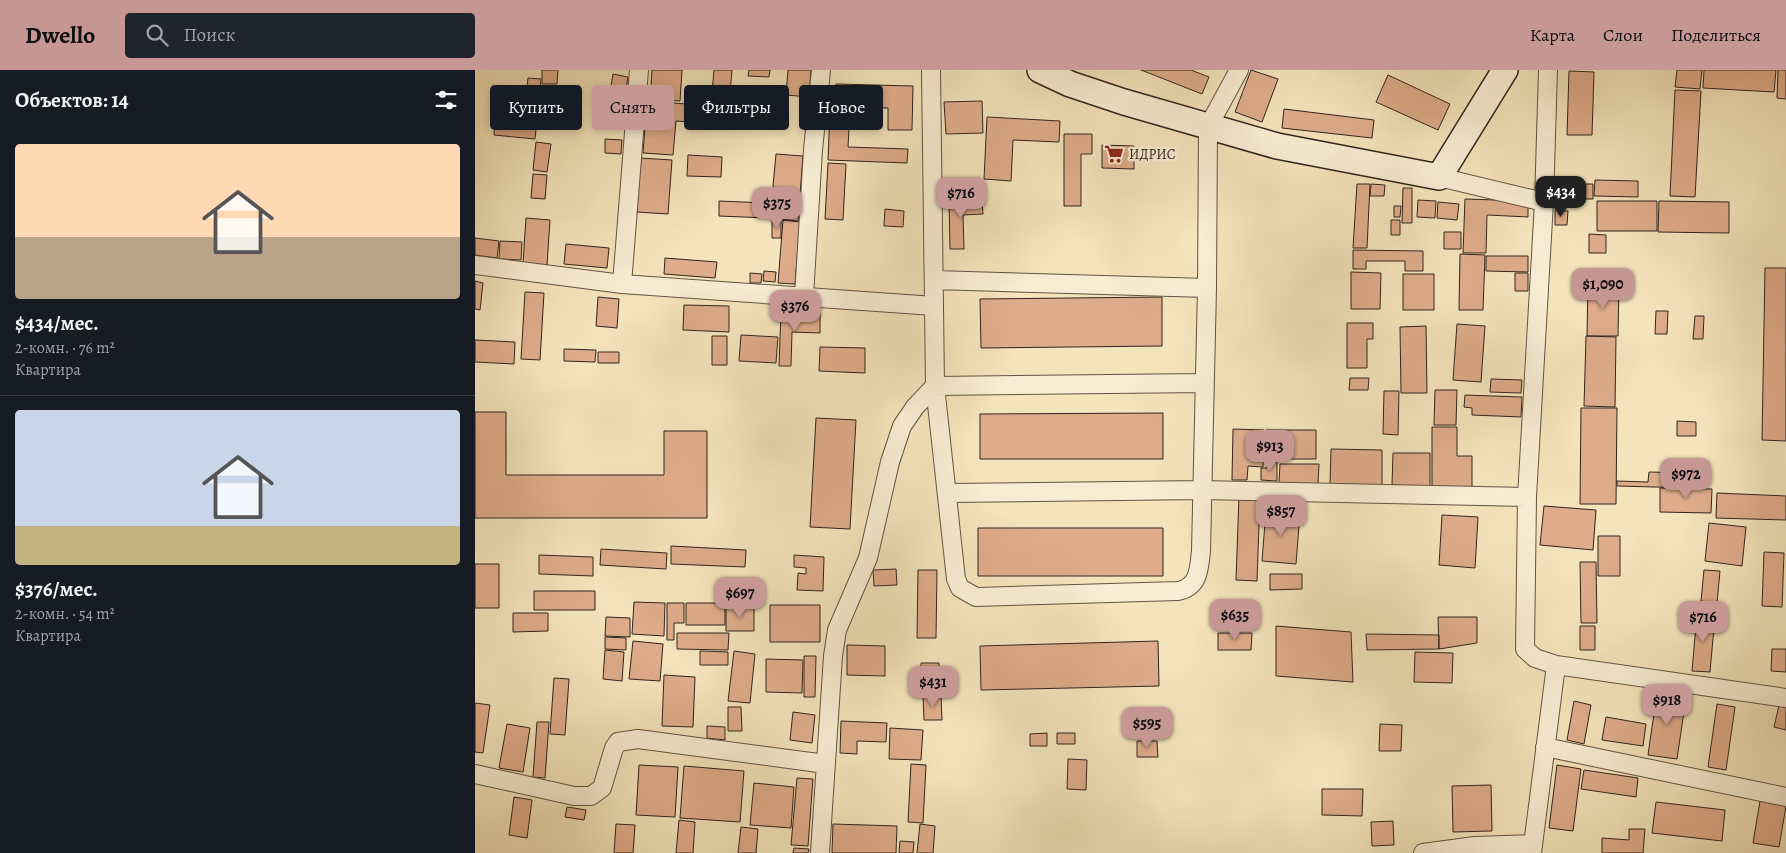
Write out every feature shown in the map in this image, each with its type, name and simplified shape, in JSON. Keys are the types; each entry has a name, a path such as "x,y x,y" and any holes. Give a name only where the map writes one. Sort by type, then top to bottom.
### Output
{"street":[{"path":"622,284 639,70"},
{"path":"805,296 813,150 821,70"},
{"path":"931,70 935,386 956,579 960,588 976,597 1178,591 1188,588 1197,579 1201,551 1207,288 1208,126 1239,70"},
{"path":"1040,70 1070,84 1277,146 1439,177 1544,202"},
{"path":"1439,177 1505,70"},
{"path":"1548,70 1544,202 1527,497 1524,644 1529,653 1535,658 1556,665 1786,698"},
{"path":"475,265 622,284 934,306"},
{"path":"934,280 1207,288"},
{"path":"820,853 833,656 837,630 868,558 890,462 902,426 915,407 935,386 1204,383"},
{"path":"948,493 1201,490 1527,497"},
{"path":"1423,853 1475,846 1532,848 1556,665"},
{"path":"475,774 574,796 591,796 602,788 614,748 618,742 637,739 826,764"},
{"path":"1545,747 1786,797"}],"building":[{"path":"542,70 558,70 557,84 542,84"},
{"path":"652,70 682,70 680,101 674,101 674,85 651,85"},
{"path":"714,70 732,70 731,85 713,85"},
{"path":"749,70 770,70 769,77 748,76"},
{"path":"788,70 811,70 810,85 799,85 799,96 789,95 789,85 787,85"},
{"path":"1141,70 1191,70 1209,77 1202,94"},
{"path":"1251,70 1278,79 1262,122 1235,112"},
{"path":"1677,70 1702,70 1700,89 1675,87"},
{"path":"1704,70 1776,70 1774,92 1703,88"},
{"path":"1778,70 1786,70 1786,99 1777,98"},
{"path":"1569,71 1594,72 1592,135 1567,135"},
{"path":"613,74 628,77 627,85 611,85"},
{"path":"1388,75 1450,104 1438,130 1376,102"},
{"path":"528,78 541,79 540,85 527,85"},
{"path":"836,84 874,85 836,85"},
{"path":"883,85 913,86 912,130 888,130 888,108 883,108"},
{"path":"1675,90 1701,91 1695,197 1670,196"},
{"path":"982,101 983,133 946,134 944,102"},
{"path":"674,103 684,104 684,122 676,121 673,155 643,153 645,130 674,130"},
{"path":"1284,109 1374,120 1372,138 1282,128"},
{"path":"987,117 1060,121 1059,142 1013,140 1011,181 984,179"},
{"path":"494,130 536,130 535,139 494,135"},
{"path":"829,130 849,130 848,147 908,149 907,163 828,160"},
{"path":"1064,134 1092,134 1092,154 1081,154 1081,206 1064,206"},
{"path":"605,139 622,140 621,154 605,153"},
{"path":"536,142 551,144 547,172 533,170"},
{"path":"1102,145 1134,146 1134,169 1102,168"},
{"path":"776,154 803,156 798,221 770,218"},
{"path":"688,155 722,157 721,177 687,176"},
{"path":"640,158 672,160 668,214 637,212"},
{"path":"828,163 846,164 843,220 825,219"},
{"path":"533,174 547,175 545,199 531,198"},
{"path":"1595,180 1638,181 1638,197 1594,196"},
{"path":"1357,184 1370,184 1367,248 1353,248"},
{"path":"1371,184 1385,185 1384,196 1370,196"},
{"path":"1577,184 1593,184 1593,199 1577,199"},
{"path":"1403,188 1412,188 1412,223 1402,223"},
{"path":"1465,199 1528,201 1528,217 1487,215 1486,253 1463,253"},
{"path":"949,200 982,200 983,214 963,215 964,249 950,249"},
{"path":"1418,200 1436,201 1435,218 1417,217"},
{"path":"719,201 767,203 767,218 719,216"},
{"path":"1597,201 1657,201 1657,231 1597,231"},
{"path":"1659,201 1729,202 1729,233 1658,232"},
{"path":"1438,202 1459,204 1457,220 1437,218"},
{"path":"1394,206 1401,206 1400,217 1394,217"},
{"path":"885,209 904,211 903,227 884,226"},
{"path":"1555,210 1568,211 1567,225 1555,225"},
{"path":"526,218 550,220 547,265 523,263"},
{"path":"772,220 781,220 781,238 772,238"},
{"path":"783,220 800,222 795,284 778,283"},
{"path":"1391,220 1400,220 1400,235 1391,235"},
{"path":"1444,232 1461,232 1461,249 1444,249"},
{"path":"1589,234 1606,235 1606,253 1589,253"},
{"path":"475,238 499,241 497,258 475,255"},
{"path":"500,241 522,242 521,260 499,259"},
{"path":"566,244 609,248 607,268 564,264"},
{"path":"1353,250 1423,251 1423,271 1405,271 1405,261 1366,261 1366,269 1353,269"},
{"path":"1460,254 1485,255 1483,310 1459,310"},
{"path":"1486,256 1528,256 1528,272 1486,271"},
{"path":"665,258 717,262 715,278 664,274"},
{"path":"1765,268 1786,268 1786,441 1762,440"},
{"path":"764,271 776,272 775,282 763,281"},
{"path":"1351,272 1381,273 1380,309 1351,309"},
{"path":"750,273 762,274 761,283 750,283"},
{"path":"1515,273 1528,273 1528,291 1515,291"},
{"path":"1403,274 1434,274 1434,310 1403,310"},
{"path":"475,281 483,283 480,310 475,309"},
{"path":"1588,283 1619,284 1618,336 1587,336"},
{"path":"525,292 544,293 540,360 521,359"},
{"path":"598,297 619,299 617,328 596,326"},
{"path":"1162,297 1162,346 981,348 980,299"},
{"path":"684,305 729,306 729,332 683,330"},
{"path":"1656,311 1668,311 1667,334 1655,334"},
{"path":"781,312 820,313 820,333 792,332 791,366 779,366"},
{"path":"1695,316 1704,316 1703,339 1693,339"},
{"path":"1347,323 1373,323 1373,339 1367,339 1367,368 1347,368"},
{"path":"1457,324 1485,326 1481,382 1453,380"},
{"path":"1426,326 1427,393 1401,393 1400,327"},
{"path":"741,335 778,337 776,363 739,361"},
{"path":"712,336 727,336 727,365 712,365"},
{"path":"1586,336 1616,337 1615,407 1584,406"},
{"path":"475,340 515,342 514,364 475,362"},
{"path":"820,347 865,348 865,373 819,371"},
{"path":"564,349 596,350 595,362 564,361"},
{"path":"598,352 619,352 619,363 598,363"},
{"path":"1350,378 1369,378 1368,390 1349,390"},
{"path":"1491,379 1522,380 1521,393 1490,392"},
{"path":"1435,390 1457,390 1456,425 1434,425"},
{"path":"1384,391 1399,391 1398,435 1383,434"},
{"path":"1465,395 1522,397 1521,417 1472,415 1472,408 1464,407"},
{"path":"1581,408 1617,408 1616,504 1580,504"},
{"path":"475,412 506,412 506,475 664,475 664,431 707,431 707,518 475,518"},
{"path":"1163,413 1163,459 980,459 980,414"},
{"path":"816,418 856,420 850,529 810,527"},
{"path":"1677,421 1696,422 1696,436 1677,436"},
{"path":"1432,427 1457,427 1457,456 1472,456 1472,488 1432,488"},
{"path":"1233,429 1264,430 1263,467 1248,466 1247,480 1232,480"},
{"path":"1266,430 1316,430 1316,459 1266,459"},
{"path":"1331,449 1382,450 1382,485 1330,484"},
{"path":"1393,453 1430,453 1430,486 1392,485"},
{"path":"1267,461 1277,461 1277,481 1261,480 1261,468 1267,468"},
{"path":"1280,464 1319,464 1318,484 1279,483"},
{"path":"1649,472 1692,473 1692,488 1617,486 1617,481 1648,482"},
{"path":"1660,488 1712,489 1711,513 1660,512"},
{"path":"1717,493 1786,496 1786,520 1716,518"},
{"path":"1239,496 1260,497 1257,581 1236,580"},
{"path":"1544,506 1596,510 1593,550 1540,545"},
{"path":"1266,510 1300,513 1296,564 1262,561"},
{"path":"1442,515 1478,517 1475,568 1439,565"},
{"path":"1709,523 1746,527 1742,566 1705,561"},
{"path":"978,528 1163,528 1163,576 978,576"},
{"path":"1598,536 1620,536 1620,576 1598,576"},
{"path":"671,546 746,550 745,567 671,564"},
{"path":"601,549 667,553 666,569 600,565"},
{"path":"1764,552 1784,553 1782,607 1762,606"},
{"path":"539,555 593,557 593,576 539,574"},
{"path":"794,555 824,557 823,591 797,590 798,573 806,574 806,568 794,567"},
{"path":"1580,562 1596,562 1597,623 1581,623"},
{"path":"475,564 499,564 499,608 475,608"},
{"path":"896,569 897,585 874,586 873,570"},
{"path":"918,570 937,570 936,638 917,638"},
{"path":"1704,570 1720,571 1717,603 1701,601"},
{"path":"1270,574 1302,574 1302,589 1270,590"},
{"path":"534,591 595,591 595,610 534,610"},
{"path":"634,602 665,603 664,636 632,634"},
{"path":"1247,602 1248,610 1240,610 1239,603"},
{"path":"667,603 684,603 684,623 674,623 674,640 667,640"},
{"path":"686,603 725,603 725,625 686,625"},
{"path":"770,605 820,605 820,642 770,642"},
{"path":"726,606 754,606 754,631 726,631"},
{"path":"513,613 548,613 548,631 513,632"},
{"path":"1697,614 1715,616 1710,672 1692,671"},
{"path":"606,617 630,618 630,637 605,636"},
{"path":"1438,617 1477,617 1477,643 1439,649"},
{"path":"1276,626 1351,632 1353,682 1276,676"},
{"path":"1580,626 1595,626 1595,650 1580,650"},
{"path":"677,633 729,633 728,650 677,649"},
{"path":"1218,633 1252,633 1251,650 1218,650"},
{"path":"1366,634 1439,635 1439,649 1367,650"},
{"path":"605,637 626,638 626,650 605,649"},
{"path":"633,641 663,644 660,681 629,679"},
{"path":"1158,641 1159,686 981,690 980,646"},
{"path":"847,645 885,646 885,676 847,675"},
{"path":"1772,649 1786,649 1786,672 1771,671"},
{"path":"605,650 624,652 622,681 603,679"},
{"path":"700,651 728,652 728,665 700,665"},
{"path":"734,651 755,654 750,703 728,701"},
{"path":"1415,652 1453,653 1452,683 1414,682"},
{"path":"804,656 816,656 815,697 804,697"},
{"path":"766,659 803,660 802,693 766,692"},
{"path":"921,663 939,663 939,694 921,694"},
{"path":"664,675 695,677 693,727 662,726"},
{"path":"554,678 569,679 565,735 550,734"},
{"path":"1657,693 1686,698 1677,759 1648,755"},
{"path":"941,696 942,720 924,720 923,697"},
{"path":"1574,701 1591,705 1584,744 1567,740"},
{"path":"1780,701 1786,702 1786,730 1774,727"},
{"path":"475,703 490,705 483,753 475,752"},
{"path":"1717,704 1735,707 1726,770 1708,767"},
{"path":"728,707 741,707 742,731 728,731"},
{"path":"793,712 815,715 812,743 790,740"},
{"path":"1606,717 1646,724 1643,746 1602,740"},
{"path":"841,721 887,723 886,742 857,741 857,754 840,753"},
{"path":"537,722 549,722 545,778 533,777"},
{"path":"507,724 530,728 523,772 499,768"},
{"path":"1380,724 1402,725 1401,751 1379,751"},
{"path":"707,726 725,727 725,740 707,738"},
{"path":"890,728 923,730 921,760 889,759"},
{"path":"1047,733 1047,746 1030,746 1030,734"},
{"path":"1057,733 1075,733 1075,744 1057,744"},
{"path":"1137,741 1157,741 1158,757 1137,757"},
{"path":"1068,759 1087,760 1086,790 1067,789"},
{"path":"911,764 926,765 923,823 908,822"},
{"path":"639,765 678,767 675,817 636,815"},
{"path":"1557,765 1581,769 1573,831 1549,828"},
{"path":"684,766 744,771 740,822 680,818"},
{"path":"1584,770 1638,778 1636,797 1581,789"},
{"path":"797,778 813,779 808,846 791,845"},
{"path":"754,783 794,787 791,828 750,825"},
{"path":"1491,785 1492,831 1453,832 1452,786"},
{"path":"1322,789 1363,789 1362,816 1322,815"},
{"path":"514,797 532,800 527,838 509,835"},
{"path":"1760,801 1786,806 1779,847 1753,843"},
{"path":"1656,802 1725,810 1722,841 1652,833"},
{"path":"567,807 586,810 584,820 565,817"},
{"path":"679,820 695,822 693,853 676,853"},
{"path":"1393,821 1394,845 1372,846 1371,822"},
{"path":"616,824 635,825 633,853 614,853"},
{"path":"833,824 897,826 896,853 832,853"},
{"path":"920,824 935,826 933,853 917,853"},
{"path":"741,827 758,829 756,853 738,853"},
{"path":"1629,829 1645,829 1643,853 1602,853 1602,838 1629,840"},
{"path":"900,841 914,842 913,853 899,853"},
{"path":"794,848 809,849 808,853 793,853"}],"place":[{"name":"ИДРИС","path":"1114,154"}]}
